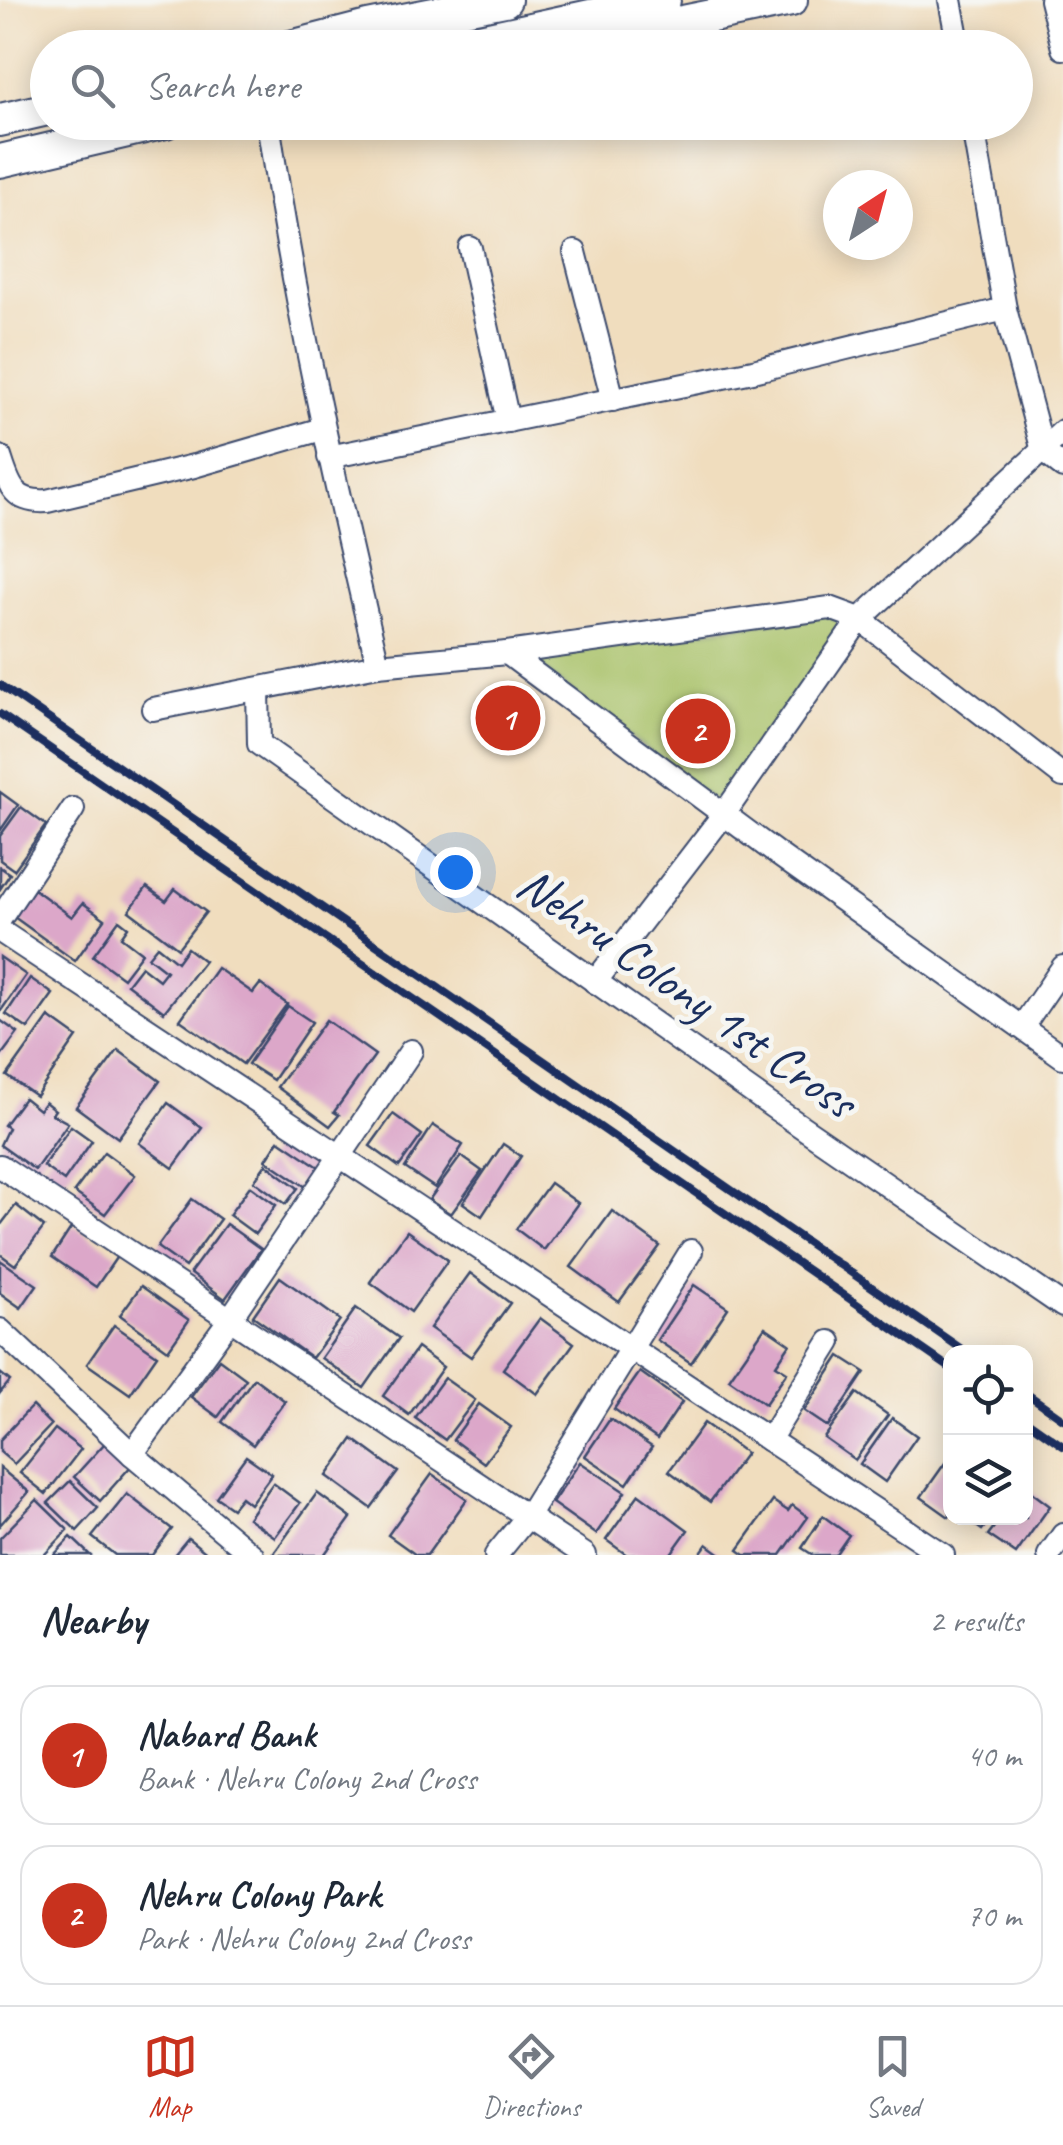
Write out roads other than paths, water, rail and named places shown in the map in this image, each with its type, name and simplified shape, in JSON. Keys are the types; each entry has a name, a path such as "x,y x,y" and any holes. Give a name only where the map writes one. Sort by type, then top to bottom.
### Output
{"main road":[{"path":"368,25 505,0"},
{"path":"526,30 664,0"},
{"path":"643,30 791,0"},
{"path":"0,120 30,113"},
{"path":"0,143 30,136"},
{"path":"0,161 89,140"}],"street":[{"path":"950,0 955,30"},
{"path":"1051,0 1063,48"},
{"path":"271,140 285,238 322,428 378,666"},
{"path":"975,140 1006,310 1043,451 1063,467"},
{"path":"470,248 508,421"},
{"path":"575,252 614,400"},
{"path":"329,457 753,371 1006,310"},
{"path":"0,457 7,479 19,496 30,502 46,501 194,466 322,428"},
{"path":"595,982 724,814 868,611 1063,431"},
{"path":"153,710 378,666 830,608 868,611 1063,776"},
{"path":"507,652 724,814 1063,1057"},
{"name":"Nehru Colony 1st Cross","path":"258,689 259,744 1063,1306"},
{"path":"0,919 73,809"},
{"path":"0,931 943,1555"},
{"path":"1022,1027 1063,967"},
{"path":"132,1454 230,1319 411,1051"},
{"path":"0,1166 585,1555"},
{"path":"496,1555 527,1517 691,1251"},
{"path":"0,1330 132,1454 252,1555"},
{"path":"769,1440 830,1342"},
{"path":"1049,1555 1063,1535"}],"railway":[{"path":"0,685 956,1345"},
{"path":"0,714 943,1363"},
{"path":"1033,1398 1063,1419"},
{"path":"1033,1425 1063,1446"}],"place":[{"name":"Nabard Bank","path":"508,718"},
{"name":"Nehru Colony Park","path":"698,731"}]}
